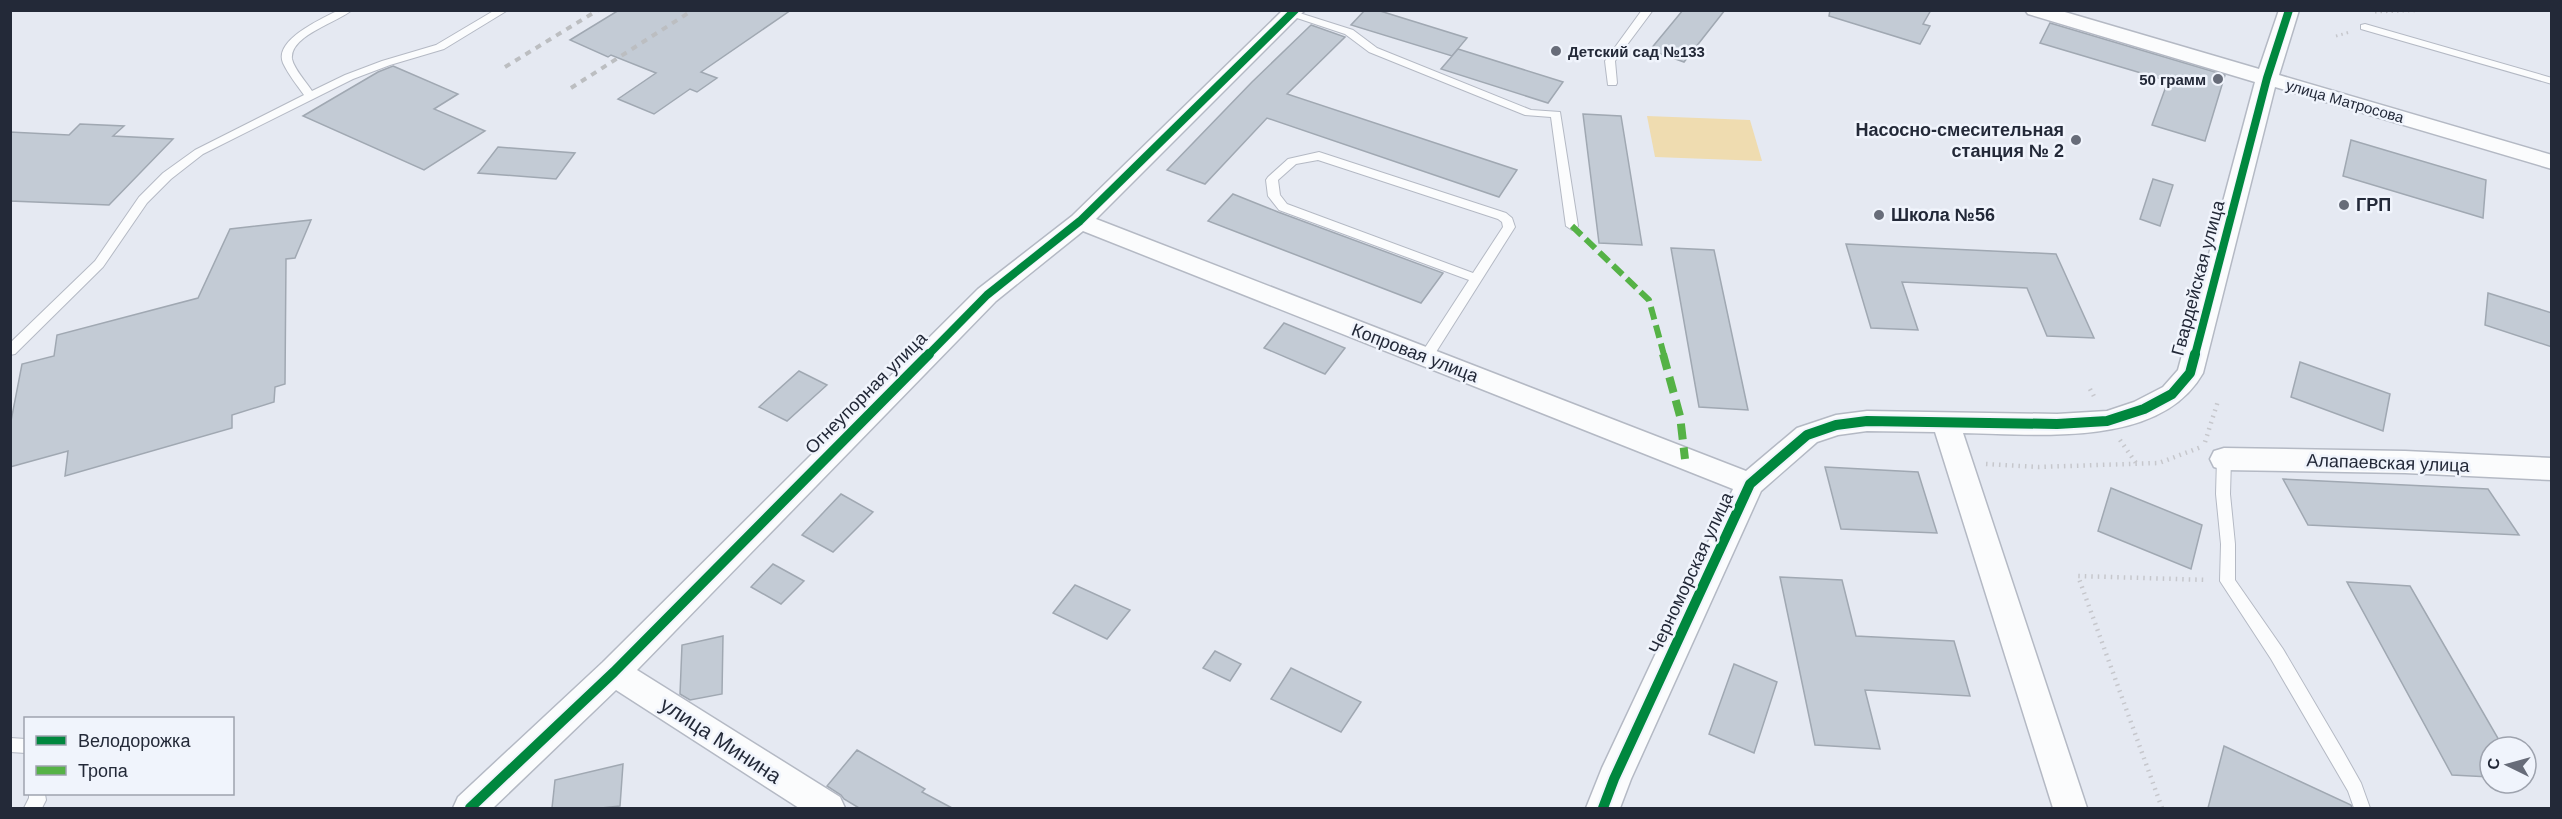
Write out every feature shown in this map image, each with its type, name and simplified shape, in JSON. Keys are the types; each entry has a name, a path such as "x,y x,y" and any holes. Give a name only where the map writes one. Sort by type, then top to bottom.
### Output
{"street":[{"name":"улица Матросова","path":"2035,10 2552,162"},
{"name":"Гвардейская улица","path":"1946,424 2057,424 2108,421 2144,409 2172,394 2190,373 2267,78 2289,10"},
{"name":"Огнеупорная улица","path":"470,808 614,672 987,295 1080,221 1294,12"},
{"name":"Копровая улица","path":"1080,221 1750,484"},
{"name":"Черноморская улица","path":"1604,808 1614,779 1750,484 1807,435 1836,425 1867,421 1946,424"},
{"path":"1946,424 2070,808"},
{"name":"Алапаевская улица","path":"2214,452 2552,469"},
{"name":"улица Минина","path":"614,672 828,808"}],"lane":[{"path":"310,96 287,61 289,48 304,34 347,10"},
{"path":"10,351 99,264 143,200 167,176 199,152 367,70 440,47 504,10"},
{"path":"1612,83 1610,61 1648,10"},
{"path":"1294,12 1349,32 1373,50 1529,113 1556,114 1572,226"},
{"path":"2365,27 2552,81"},
{"path":"1426,357 1509,227 1508,221 1502,216 1319,156 1300,157 1283,165 1272,180 1275,196 1283,207 1475,278"},
{"path":"2214,452 2227,581 2277,654 2355,788 2362,808"},
{"path":"32,808 38,800 37,795"}],"path":[{"path":"1959,462 2038,466 2159,463 2214,452 2218,401"},
{"path":"2162,808 2079,576 2227,581"}],"shaded area":[{"path":"1647,116 1750,120 1762,161 1655,157"}],"building":[{"path":"619,10 791,10 701,72 717,78 697,92 690,89 654,114 618,99 656,73 611,55 608,57 570,40"},
{"path":"1365,10 1377,10 1467,38 1452,56 1351,25"},
{"path":"1683,10 1725,10 1684,62 1650,50"},
{"path":"1830,10 1931,10 1923,24 1930,26 1920,44 1829,16"},
{"path":"2050,23 2225,75 2205,141 2152,125 2168,81 2040,43"},
{"path":"1311,25 1345,37 1287,94 1517,170 1499,197 1267,118 1205,184 1167,170"},
{"path":"1458,49 1563,82 1548,103 1441,69"},
{"path":"393,66 458,94 434,109 485,131 424,170 303,116 378,72"},
{"path":"1583,114 1621,116 1642,245 1599,243"},
{"path":"80,124 124,126 113,136 173,139 109,205 10,201 10,132 69,135"},
{"path":"2351,140 2486,180 2483,218 2343,176"},
{"path":"498,147 575,153 556,179 478,173"},
{"path":"2153,179 2173,185 2160,226 2140,219"},
{"path":"1233,194 1443,273 1421,303 1208,221"},
{"path":"311,220 295,258 286,259 285,384 275,387 274,402 232,415 232,428 65,476 68,451 10,467 10,426 22,364 54,356 57,335 198,298 230,229"},
{"path":"1846,244 2056,254 2094,338 2047,336 2027,288 1902,282 1918,330 1871,328"},
{"path":"1671,248 1714,250 1748,410 1699,407"},
{"path":"2488,293 2552,313 2552,347 2485,325"},
{"path":"1284,323 1345,348 1325,374 1264,348"},
{"path":"2300,362 2390,394 2383,431 2291,397"},
{"path":"799,371 827,385 787,421 759,407"},
{"path":"1825,467 1918,472 1937,533 1841,529"},
{"path":"2283,479 2488,489 2519,535 2308,525"},
{"path":"2111,488 2202,525 2191,569 2098,531"},
{"path":"841,494 873,512 833,552 802,535"},
{"path":"773,564 804,581 781,604 751,587"},
{"path":"1780,577 1842,580 1856,636 1954,641 1970,696 1865,690 1880,749 1815,745"},
{"path":"2347,582 2410,586 2496,735 2478,735 2478,776 2452,775"},
{"path":"1075,585 1130,610 1107,639 1053,613"},
{"path":"723,636 722,694 690,700 680,694 682,645"},
{"path":"1215,651 1241,664 1230,681 1203,668"},
{"path":"1734,664 1777,682 1754,753 1709,734"},
{"path":"1291,668 1361,702 1341,732 1271,699"},
{"path":"2224,746 2351,805 2352,808 2208,808"},
{"path":"857,750 925,789 922,792 952,808 859,808 844,799 827,786"},
{"path":"623,764 620,806 552,808 555,780"}],"railway":[{"path":"505,67 598,10"},
{"path":"571,88 693,10"}],"marked path":[{"path":"1572,226 1649,300 1680,416 1685,459"}],"cycle path":[{"path":"470,808 614,672 987,295 1080,221 1295,10"},
{"path":"1603,808 1614,779 1750,484 1807,435 1836,425 1867,421 2057,424 2107,421 2144,409 2172,394 2190,373 2267,78 2289,10"}],"place":[{"name":"Детский сад №133","path":"1556,51"},
{"name":"50 грамм","path":"2218,79"},
{"name":"Насосно-смесительная станция № 2","path":"2076,140"},
{"name":"ГРП","path":"2344,205"},
{"name":"Школа №56","path":"1879,215"}]}
